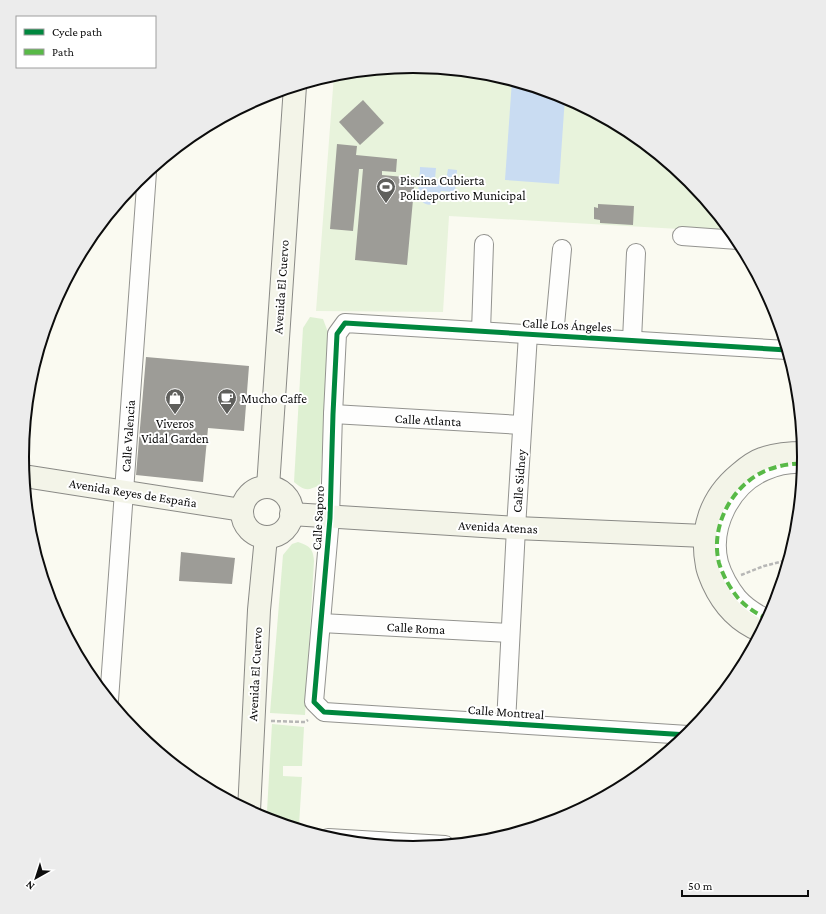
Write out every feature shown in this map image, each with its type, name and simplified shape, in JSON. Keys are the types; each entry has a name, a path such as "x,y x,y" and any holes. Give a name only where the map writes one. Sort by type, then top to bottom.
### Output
{"street":[{"name":"Avenida El Cuervo","path":"268,487 295,92"},
{"name":"Calle Valencia","path":"110,693 146,180"},
{"path":"682,236 729,239"},
{"path":"481,331 484,244"},
{"name":"Calle Los Ángeles","path":"554,336 562,249"},
{"path":"632,340 636,253"},
{"name":"Calle Los Ángeles","path":"345,323 782,350"},
{"name":"Calle Saporo","path":"324,712 314,702 330,518 337,334 345,323"},
{"name":"Calle Sidney","path":"506,723 528,334"},
{"name":"Calle Atlanta","path":"333,414 522,425"},
{"path":"756,629 732,612 719,596 707,567 704,536 708,517 713,505 729,482 748,466 761,459 782,454 797,454"},
{"path":"762,616 755,613 739,599 726,582 719,562 717,542 720,522 728,503 741,487 757,475 776,467 797,463"},
{"name":"Avenida Reyes de España","path":"30,477 242,510"},
{"path":"268,487 276,489 288,499 292,514 290,522 286,528 280,533 266,537 258,536 251,532 244,522 242,510 243,503 247,496 260,488 268,487"},
{"name":"Avenida Atenas","path":"292,514 330,518 516,528 704,536"},
{"name":"Avenida El Cuervo","path":"249,804 259,610 266,537"},
{"name":"Calle Roma","path":"321,623 510,633"},
{"name":"Calle Montreal","path":"324,712 679,734"}],"path":[{"path":"726,582 764,566 782,562"},
{"path":"253,721 306,722 324,712"}],"green space":[{"path":"413,73 463,76 512,86 560,102 605,124 647,152 685,185 724,232 449,216 443,312 316,311 334,81 338,80 363,76"},
{"path":"310,317 323,319 329,335 320,485 306,489 294,482 303,328"},
{"path":"298,542 310,548 314,561 305,715 270,713 283,555 292,544"},
{"path":"272,724 304,727 302,766 283,766 283,776 302,777 299,824 268,813"}],"water":[{"path":"512,86 536,93 565,104 559,184 505,180"},
{"path":"420,167 436,168 435,179 446,180 448,169 457,170 455,192 441,191 439,199 430,205 422,202 418,193"}],"building":[{"path":"363,100 384,123 360,145 339,122"},
{"name":"Piscina Cubierta Polideportivo Municipal","path":"337,144 357,146 356,155 397,159 396,172 382,171 382,175 415,178 407,265 355,260 363,169 359,169 353,231 330,229"},
{"path":"598,204 634,206 633,225 600,223 600,220 594,219 594,207 598,208"},
{"name":"Viveros Vidal Garden","path":"146,357 249,366 244,431 208,428 203,482 136,475"},
{"path":"181,552 235,558 232,584 179,581"}],"marked path":[{"path":"762,616 752,610 738,598 725,577 719,563 717,549 721,522 733,497 753,478 765,471 779,466 797,464"}],"cycle path":[{"path":"679,734 324,712 314,702 330,518 337,334 345,323 782,350"}],"place":[{"name":"Piscina Cubierta Polideportivo Municipal","path":"386,204"},
{"name":"Viveros Vidal Garden","path":"175,415"},
{"name":"Mucho Caffe","path":"227,415"}]}
